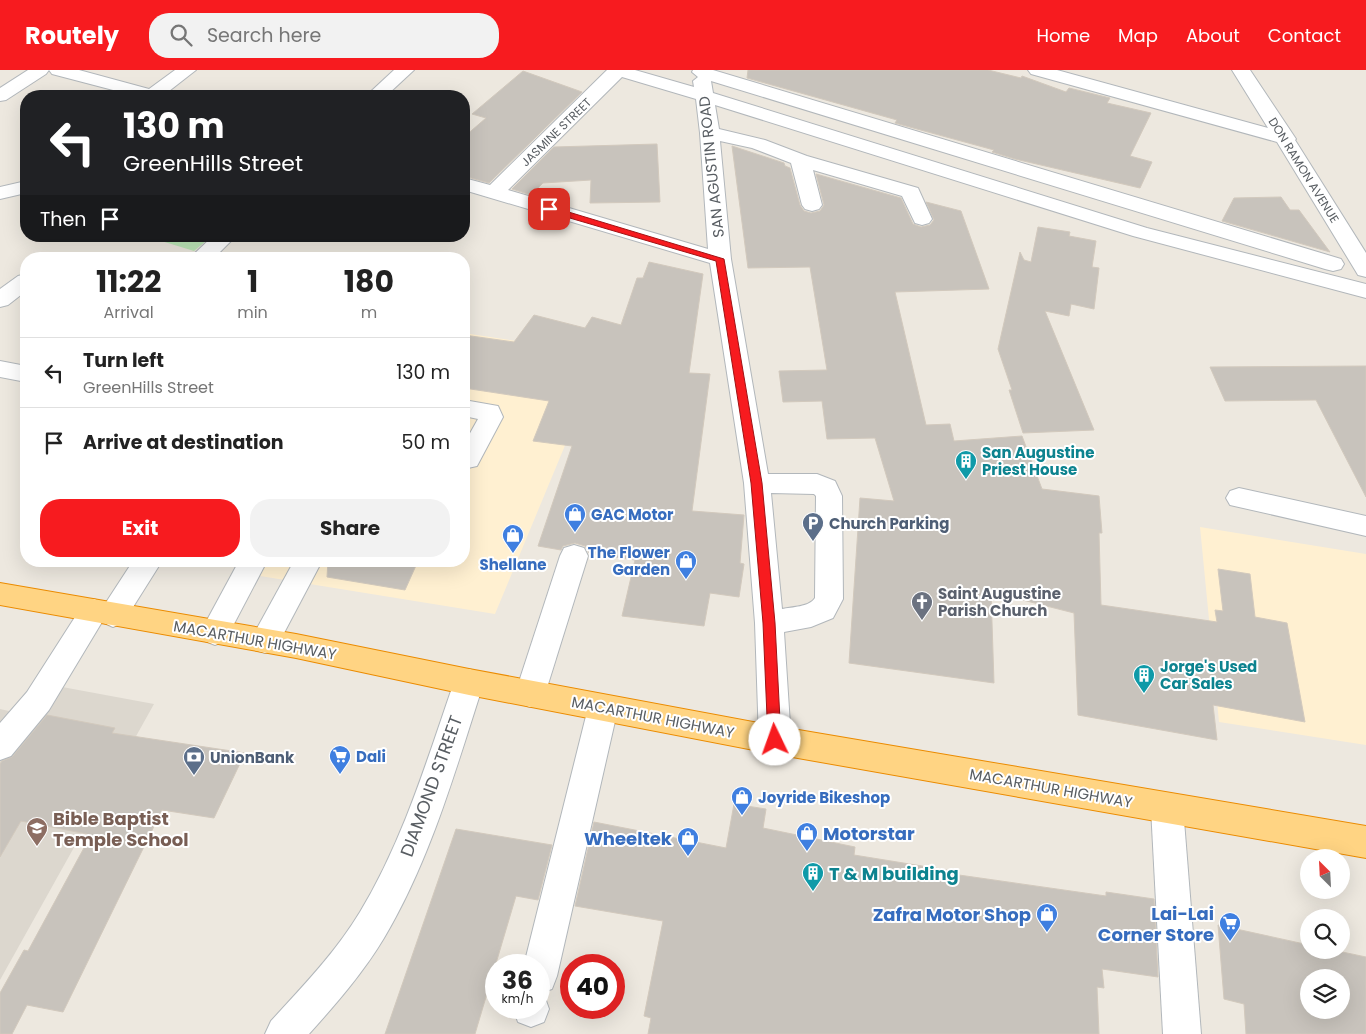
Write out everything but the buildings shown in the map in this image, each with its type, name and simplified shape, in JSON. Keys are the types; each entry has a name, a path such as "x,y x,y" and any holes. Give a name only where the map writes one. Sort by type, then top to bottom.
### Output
{"highway":[{"name":"MACARTHUR HIGHWAY","path":"0,594 265,641 530,694 775,740 1366,842"}],"street":[{"path":"0,96 40,70"},
{"path":"58,70 132,90"},
{"path":"162,90 187,70"},
{"path":"382,90 405,70"},
{"path":"617,70 702,79 1366,272"},
{"name":"JASMINE STREET","path":"494,193 617,70"},
{"path":"1037,70 1081,76 1286,139"},
{"name":"DON RAMON AVENUE","path":"1241,70 1286,139 1366,272"},
{"path":"702,79 1140,232 1366,291"},
{"name":"SAN AGUSTIN ROAD","path":"702,79 710,133 720,259 756,483 769,623 775,740"},
{"path":"710,133 758,144 800,160 911,192 922,219"},
{"path":"800,160 812,205"},
{"path":"470,186 720,259"},
{"path":"0,193 20,188"},
{"path":"208,252 219,242"},
{"path":"0,300 20,285"},
{"path":"0,369 20,373"},
{"path":"470,409 489,412 491,417 470,455"},
{"path":"756,483 818,484 826,488 830,496 829,600 823,610 811,615 769,623"},
{"path":"1239,498 1366,526"},
{"path":"530,694 574,556"},
{"path":"0,746 38,701 104,613 143,567"},
{"path":"214,633 251,567"},
{"path":"265,641 305,567"},
{"name":"DIAMOND STREET","path":"284,1034 322,992 372,925 422,822 469,682"},
{"path":"544,954 603,708"},
{"path":"1167,808 1182,1034"}],"shaded area":[{"path":"470,334 603,354 495,614 236,572 239,567 470,567"},
{"path":"1200,527 1366,554 1366,745 1219,722"},
{"name":"Bible Baptist Temple School","path":"46,684 154,704 0,980 0,709 22,714"}],"green space":[{"path":"165,242 205,242 194,251"}],"place":[{"name":"San Augustine Priest House","path":"966,480"},
{"name":"GAC Motor","path":"575,533"},
{"name":"Church Parking","path":"813,542"},
{"name":"Shellane","path":"513,554"},
{"name":"The Flower Garden","path":"686,580"},
{"name":"Saint Augustine Parish Church","path":"922,621"},
{"name":"Jorge's Used Car Sales","path":"1144,694"},
{"name":"Dali","path":"340,775"},
{"name":"UnionBank","path":"194,776"},
{"name":"Joyride Bikeshop","path":"742,816"},
{"name":"Bible Baptist Temple School","path":"37,847"},
{"name":"Motorstar","path":"807,852"},
{"name":"Wheeltek","path":"688,857"},
{"name":"T & M building","path":"813,892"},
{"name":"Zafra Motor Shop","path":"1047,933"},
{"name":"Lai-Lai Corner Store","path":"1230,942"}],"route":[{"path":"549,209 720,259 756,483 769,623 775,740"}]}
